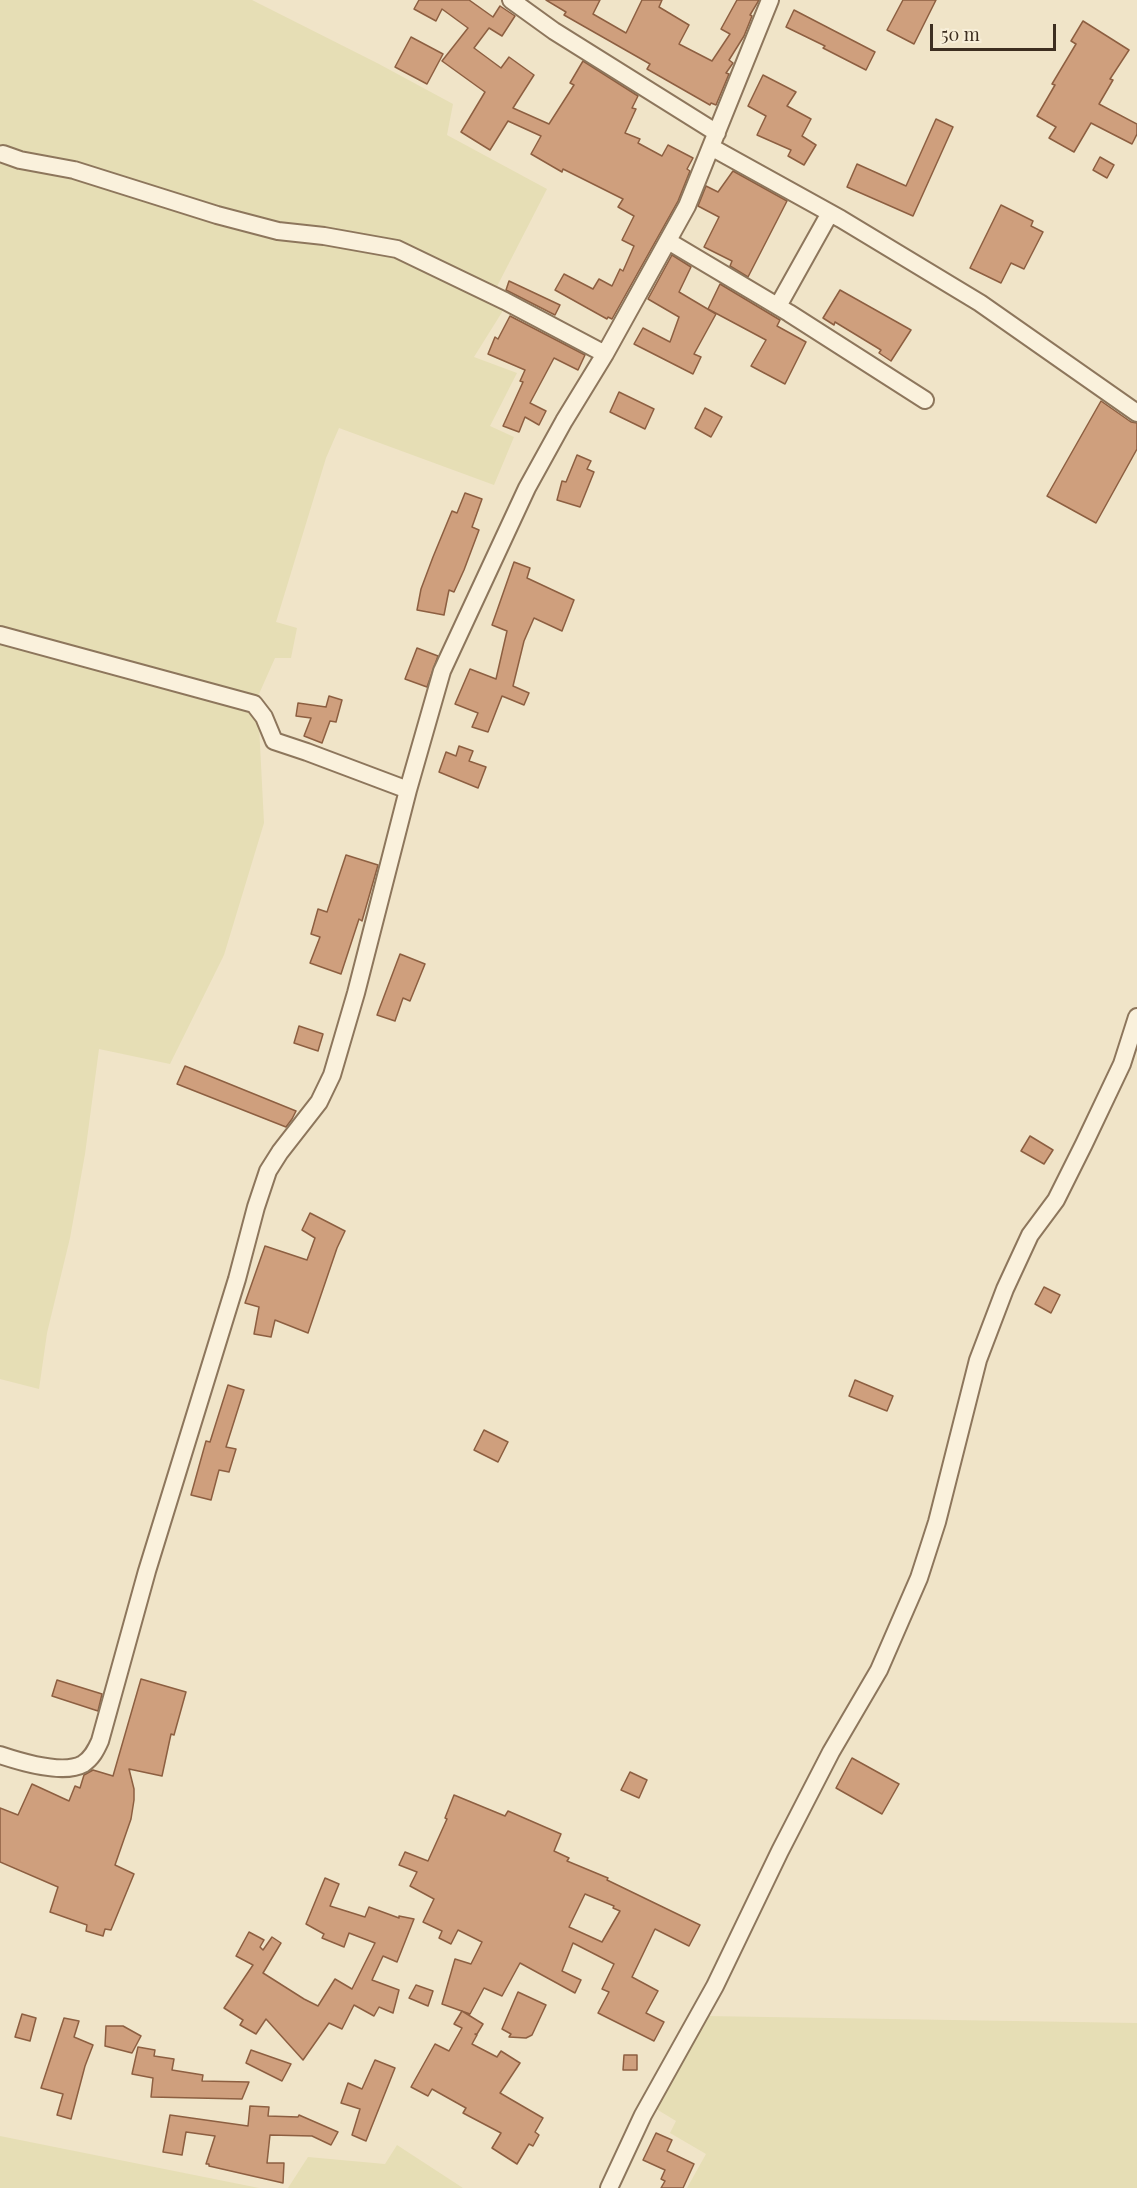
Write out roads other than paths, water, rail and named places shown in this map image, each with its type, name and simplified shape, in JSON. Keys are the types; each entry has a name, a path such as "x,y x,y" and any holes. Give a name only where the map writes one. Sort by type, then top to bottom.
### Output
{"street":[{"path":"511,0 714,140 980,303 1137,413"},
{"path":"0,1755 36,1765 60,1768 82,1764 94,1754 100,1742 147,1571 237,1279 255,1208 268,1171 280,1152 320,1102 332,1075 442,671 532,478 605,354 687,206 770,0"},
{"path":"3,154 20,160 74,170 217,215 278,231 324,236 397,249 505,301 605,354"},
{"path":"778,306 830,213"},
{"path":"668,241 778,306 925,400"},
{"path":"0,634 254,704 264,717 274,741 408,790"},
{"path":"609,2188 643,2115 715,1986 831,1752 879,1671 919,1578 937,1522 978,1360 1005,1289 1030,1235 1056,1200 1084,1144 1122,1064 1137,1017"}]}
